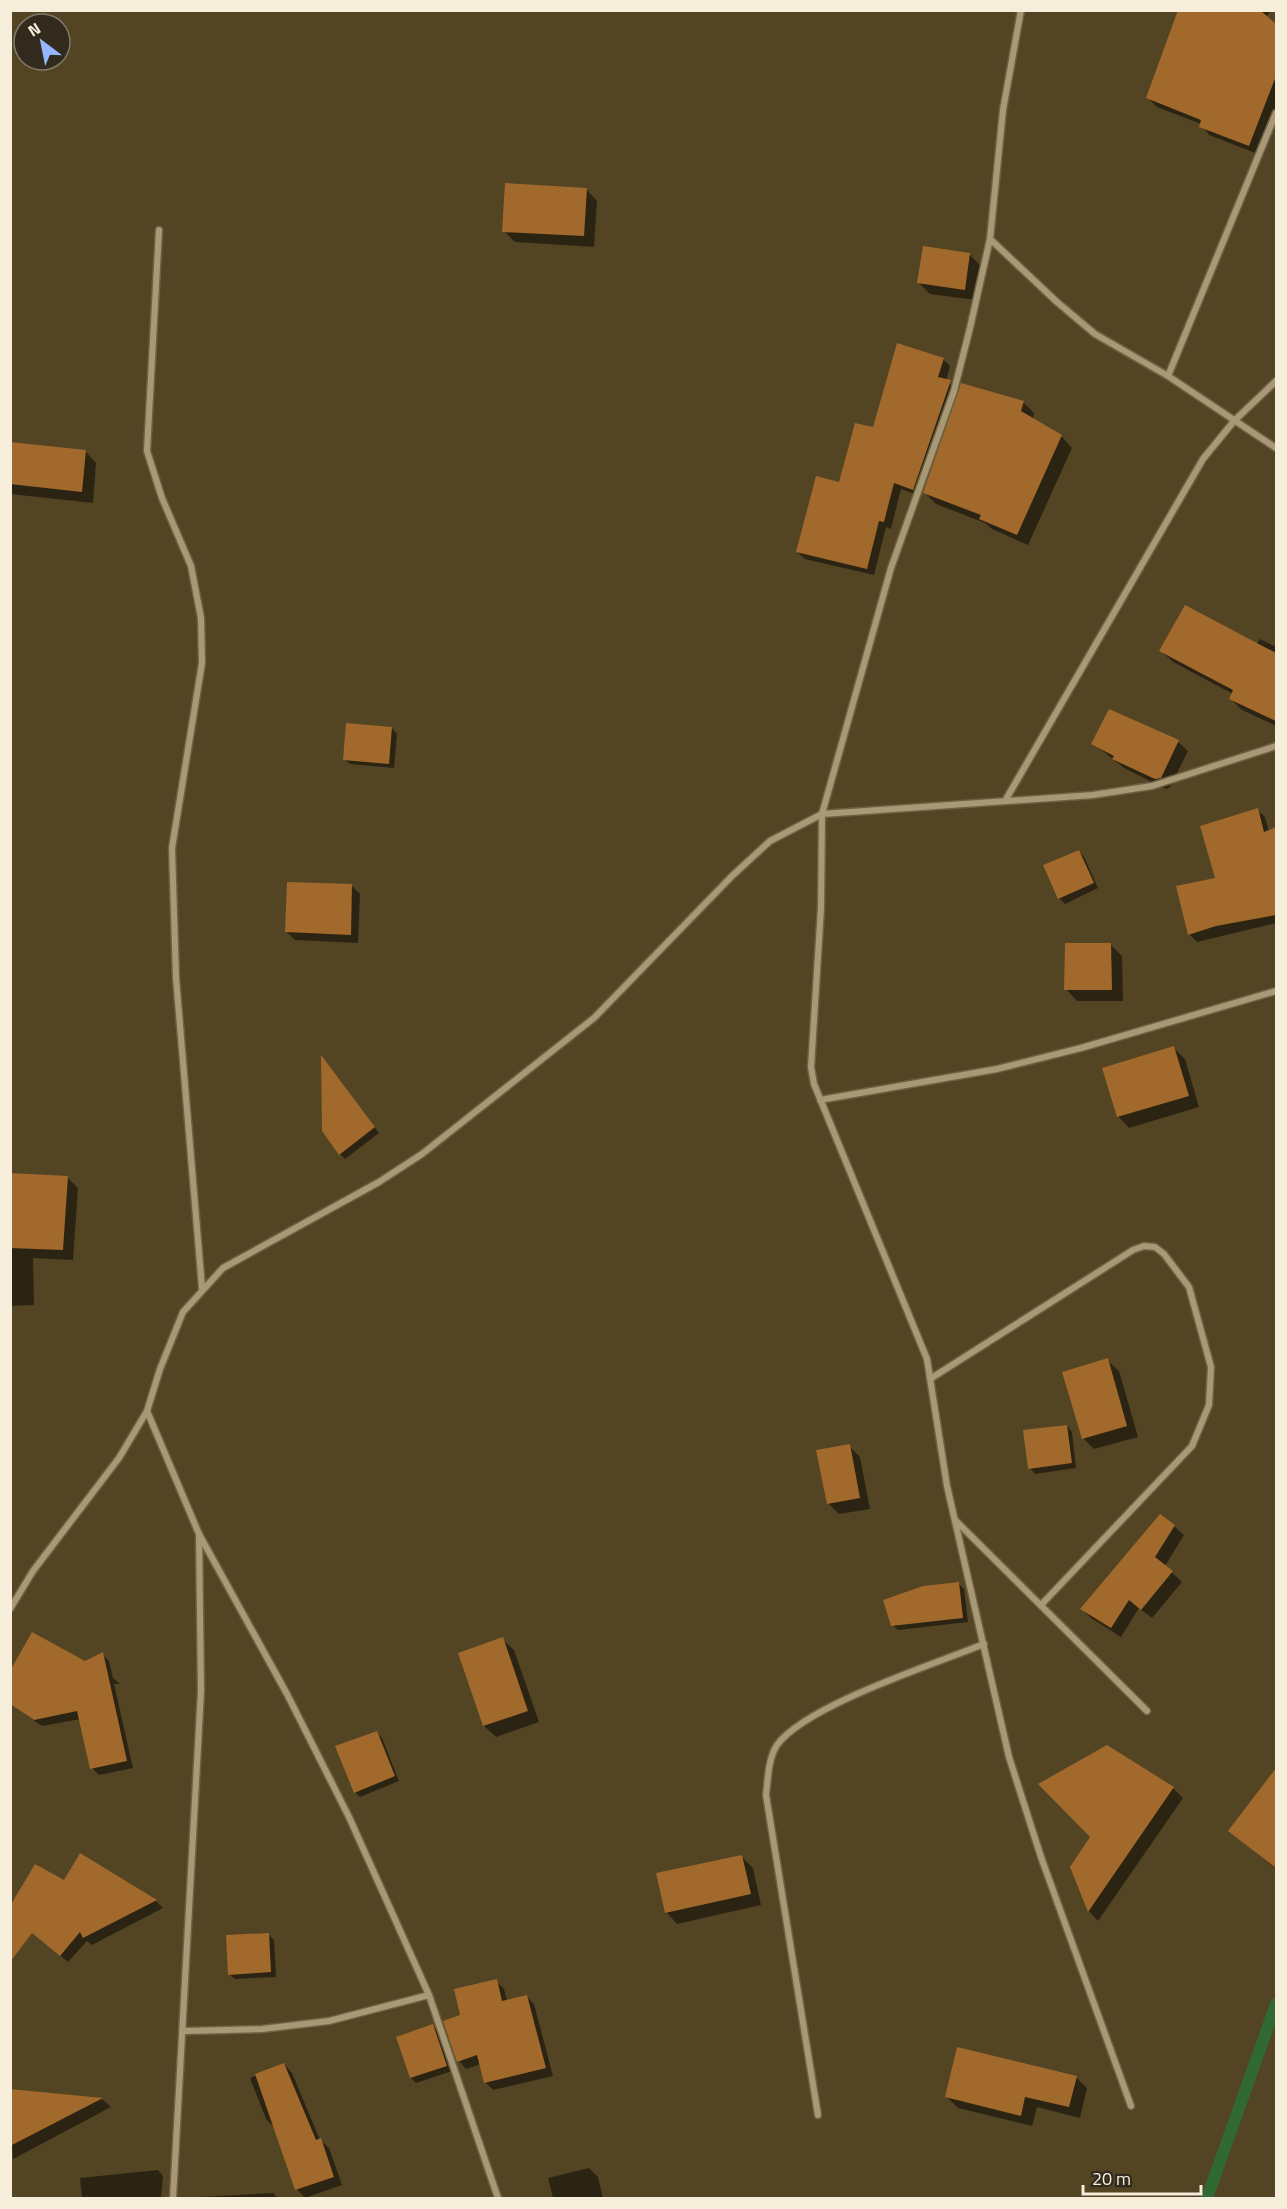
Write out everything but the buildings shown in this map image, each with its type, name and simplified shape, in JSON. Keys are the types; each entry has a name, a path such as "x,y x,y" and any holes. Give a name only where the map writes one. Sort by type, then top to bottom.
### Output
{"street":[{"path":"1021,10 1003,110 990,238 954,391 891,568 822,814 821,908 811,1067 820,1100 918,1330 930,1379 941,1452 1009,1757 1041,1857 1131,2106"},
{"path":"1168,376 1276,113"},
{"path":"159,230 147,451 162,498 191,566 201,618 202,663 172,848 172,879 176,978 202,1288"},
{"path":"990,238 1057,302 1095,334 1168,376 1276,448"},
{"path":"1005,801 1203,459 1234,421 1276,381"},
{"path":"10,1609 33,1571 119,1458 147,1411 160,1369 183,1312 202,1288 223,1268 379,1182 431,1147 594,1018 732,876 770,842 822,814 1093,795 1152,786 1276,746"},
{"path":"820,1100 997,1069 1081,1048 1276,991"},
{"path":"930,1379 1133,1250 1144,1246 1155,1247 1164,1254 1189,1287 1211,1366 1212,1387 1209,1405 1192,1446 1041,1605"},
{"path":"147,1411 199,1534 287,1694 344,1807 429,1995 498,2199"},
{"path":"956,1521 1147,1711"},
{"path":"173,2199 201,1691 199,1534"},
{"path":"818,2115 766,1795 768,1769 777,1746 818,1712 984,1644"},
{"path":"184,2031 262,2029 329,2021 429,1995"}],"waterway":[{"path":"1207,2198 1276,2004"}]}
